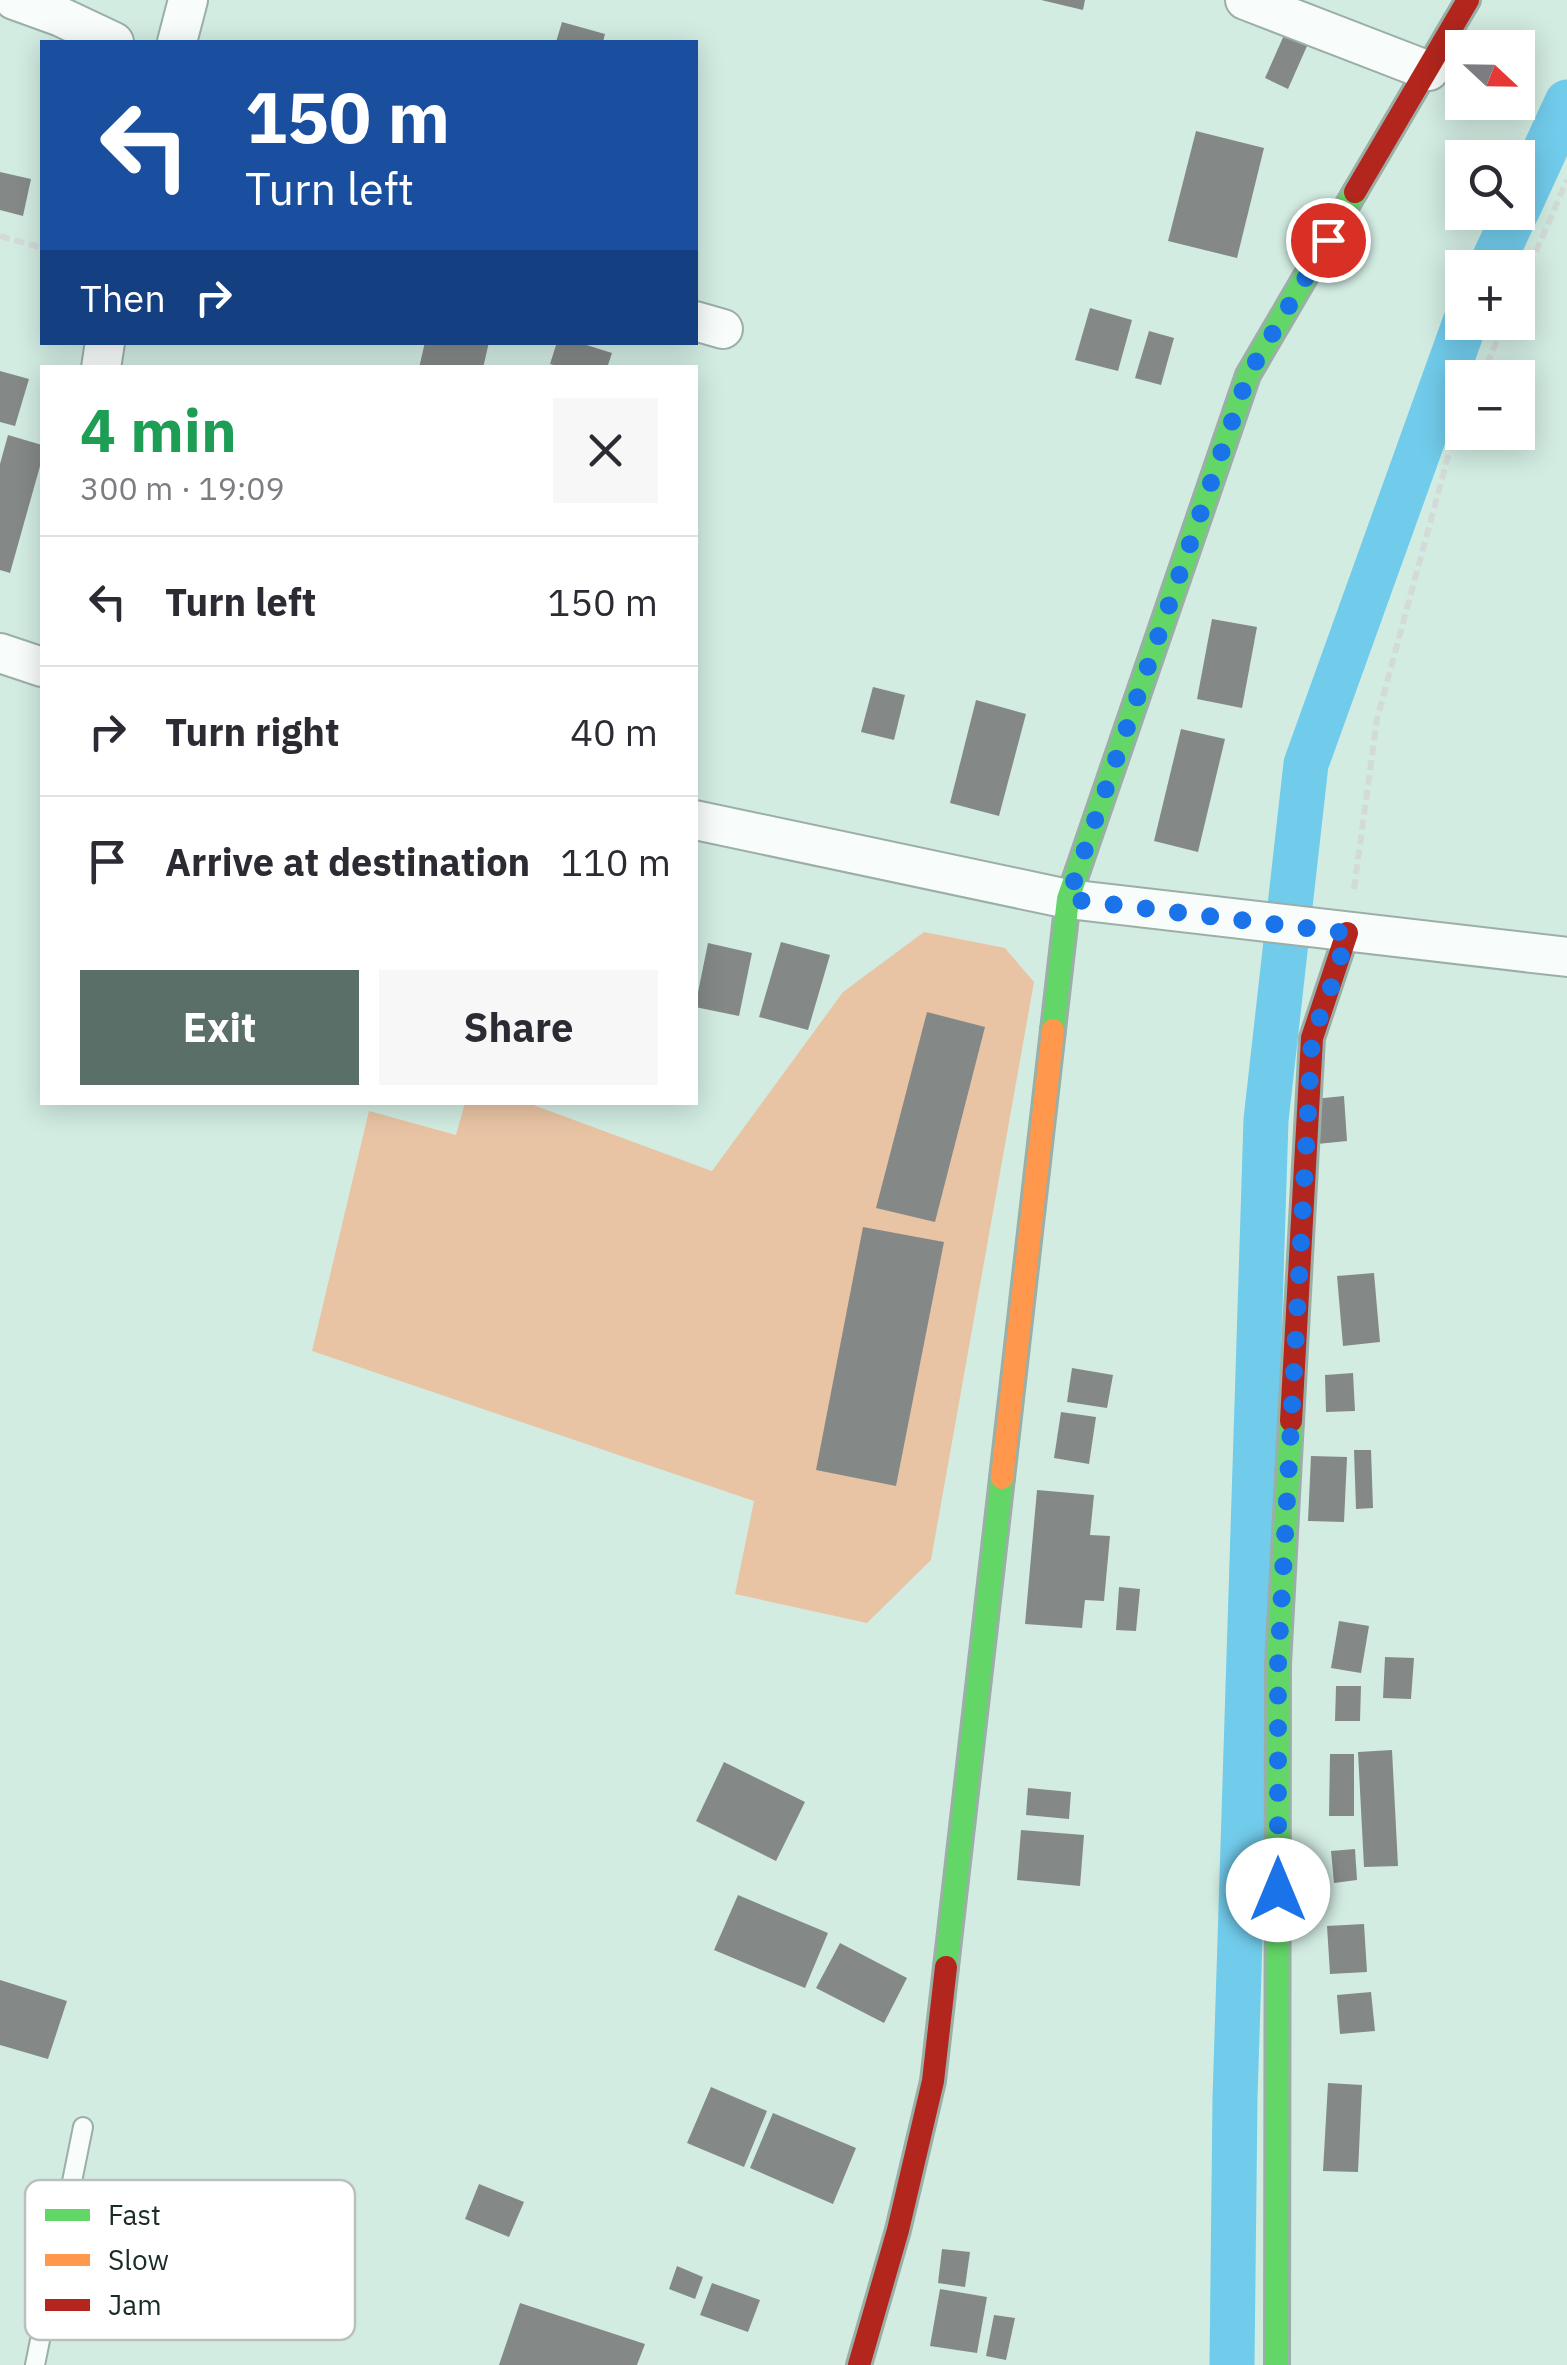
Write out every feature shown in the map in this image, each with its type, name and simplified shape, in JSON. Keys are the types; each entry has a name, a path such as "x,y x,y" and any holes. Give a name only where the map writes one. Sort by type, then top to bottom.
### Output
{"street":[{"path":"14,0 110,40"},
{"path":"178,40 188,0"},
{"path":"1245,0 1428,71"},
{"path":"867,2360 933,2080 1068,899 1248,375 1468,0"},
{"path":"0,652 40,666"},
{"path":"698,821 1068,899 1567,958"},
{"path":"1277,2365 1278,1665 1312,1038 1336,974 1334,931"}],"lane":[{"path":"72,2180 83,2128"},
{"path":"35,2365 40,2340"}],"path":[{"path":"1535,254 1567,180"},
{"path":"0,236 40,247"},
{"path":"1334,931 1378,719 1450,450"}],"shaded area":[{"path":"924,932 1005,948 1034,982 931,1560 867,1623 735,1594 754,1501 312,1351 369,1111 456,1135 464,1105 533,1105 712,1171 843,992"}],"building":[{"path":"1041,0 1085,0 1083,10"},
{"path":"562,22 605,34 604,40 557,40"},
{"path":"1288,26 1311,37 1288,89 1265,78"},
{"path":"1196,131 1264,148 1237,258 1168,241"},
{"path":"0,172 31,179 23,216 0,210"},
{"path":"1090,308 1132,320 1118,371 1075,360"},
{"path":"1149,331 1174,338 1161,385 1135,378"},
{"path":"424,345 488,345 484,365 420,365"},
{"path":"556,345 587,345 612,353 608,365 550,364"},
{"path":"0,371 29,379 15,426 0,422"},
{"path":"8,435 40,444 40,466 10,573 0,570 0,464"},
{"path":"1212,619 1257,627 1242,708 1197,699"},
{"path":"873,687 905,695 894,740 861,732"},
{"path":"976,700 1026,714 999,816 950,803"},
{"path":"1181,729 1225,739 1198,852 1154,841"},
{"path":"781,942 830,955 808,1030 759,1017"},
{"path":"708,943 752,953 739,1016 698,1008"},
{"path":"927,1012 985,1027 935,1222 876,1208"},
{"path":"1344,1096 1347,1141 1317,1144 1314,1099"},
{"path":"863,1227 944,1242 896,1486 816,1470"},
{"path":"1374,1273 1380,1342 1343,1346 1337,1276"},
{"path":"1072,1368 1113,1375 1107,1408 1067,1402"},
{"path":"1353,1373 1355,1411 1326,1412 1325,1375"},
{"path":"1061,1412 1096,1417 1089,1464 1054,1458"},
{"path":"1354,1450 1371,1450 1373,1508 1356,1509"},
{"path":"1311,1456 1347,1457 1344,1522 1308,1521"},
{"path":"1037,1490 1094,1495 1090,1535 1110,1536 1104,1601 1085,1600 1082,1628 1025,1624"},
{"path":"1119,1587 1140,1589 1136,1631 1116,1630"},
{"path":"1339,1621 1369,1626 1361,1673 1331,1668"},
{"path":"1385,1657 1414,1658 1411,1699 1383,1698"},
{"path":"1336,1686 1361,1686 1360,1721 1335,1721"},
{"path":"1392,1750 1398,1866 1364,1867 1358,1752"},
{"path":"1330,1754 1354,1754 1354,1816 1329,1816"},
{"path":"724,1762 805,1802 776,1861 696,1821"},
{"path":"1028,1788 1071,1792 1069,1819 1026,1815"},
{"path":"1021,1830 1084,1835 1080,1886 1017,1880"},
{"path":"1355,1849 1357,1880 1334,1883 1331,1851"},
{"path":"738,1895 828,1933 805,1988 714,1950"},
{"path":"1364,1924 1367,1972 1330,1974 1327,1926"},
{"path":"840,1943 907,1978 884,2023 816,1988"},
{"path":"0,1980 67,2001 48,2059 0,2045"},
{"path":"1371,1992 1375,2031 1340,2034 1337,1995"},
{"path":"1328,2083 1362,2085 1358,2172 1323,2171"},
{"path":"711,2087 767,2111 744,2167 687,2143"},
{"path":"773,2113 856,2148 833,2204 750,2168"},
{"path":"479,2184 524,2202 509,2237 465,2219"},
{"path":"942,2249 970,2252 965,2287 938,2283"},
{"path":"677,2266 703,2277 695,2299 669,2289"},
{"path":"712,2283 760,2300 748,2332 700,2315"},
{"path":"940,2289 987,2297 977,2353 930,2346"},
{"path":"520,2303 645,2344 637,2365 499,2365"},
{"path":"994,2315 1015,2318 1006,2360 986,2356"}],"waterway":[{"path":"1535,172 1567,102"},
{"path":"1498,250 1508,230"},
{"path":"1232,2365 1235,2098 1266,1120 1306,764 1459,340"}],"traffic: fast":[{"path":"1053,1030 1068,899 1248,375 1355,192"},
{"path":"1277,2365 1278,1665 1291,1421"},
{"path":"946,1967 1002,1478"}],"traffic: slow":[{"path":"1002,1478 1053,1030"}],"traffic: jam":[{"path":"1355,192 1468,0"},
{"path":"1291,1421 1312,1038 1347,933"},
{"path":"859,2365 898,2230 933,2081 946,1967"}],"route":[{"path":"1278,1890 1278,1665 1312,1038 1347,933 1068,899 1248,375 1328,240"}]}
